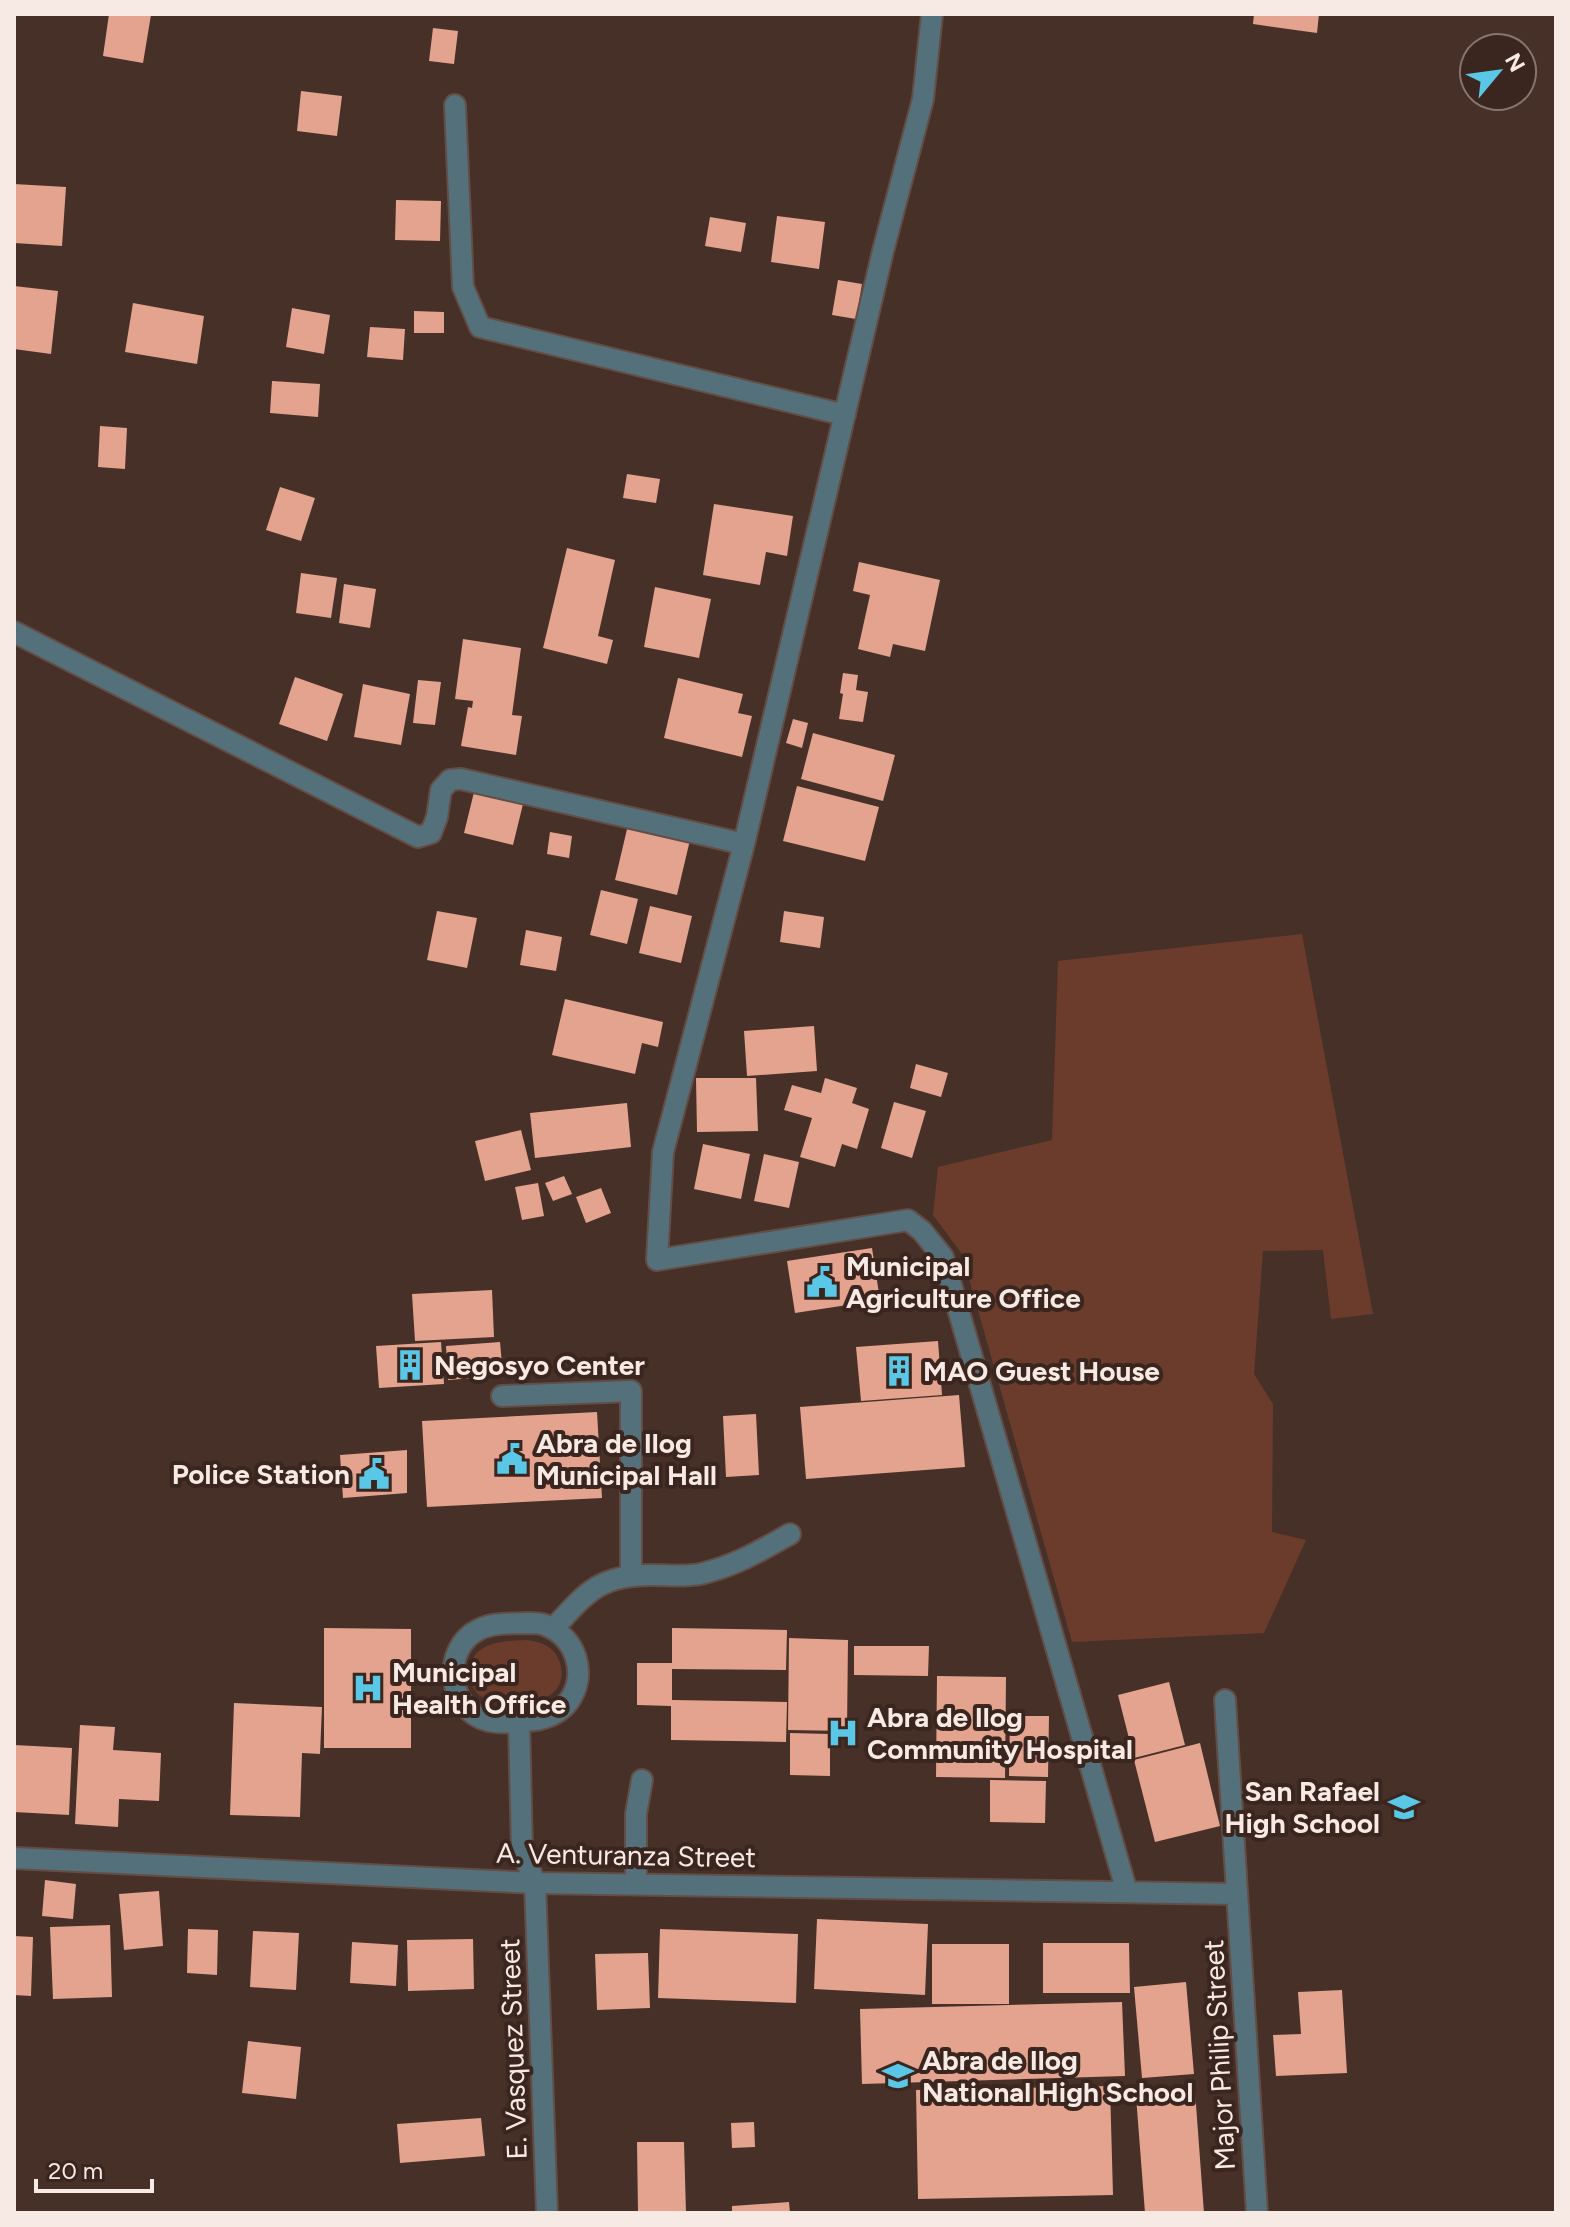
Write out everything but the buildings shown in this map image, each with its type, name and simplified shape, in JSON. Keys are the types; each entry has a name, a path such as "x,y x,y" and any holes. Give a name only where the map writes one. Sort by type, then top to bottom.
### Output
{"street":[{"path":"932,14 923,99 883,251 744,844 663,1152 657,1260 908,1220 922,1231 943,1257 1127,1892"},
{"path":"455,105 463,287 480,327 845,415"},
{"path":"14,632 418,837 431,833 441,790 450,780 461,779 744,844"},
{"path":"502,1396 631,1391 631,1575"},
{"path":"553,1629 593,1588 610,1580 631,1575 697,1575 741,1562 790,1534"},
{"path":"527,1623 544,1624 553,1629 561,1633 573,1648 579,1667 577,1686 568,1703 553,1715 519,1722 487,1721 470,1711 458,1696 452,1678 454,1659 463,1642 486,1627 527,1623"},
{"name":"Major Philip Street","path":"1225,1700 1257,2213"},
{"name":"E. Vasquez Street","path":"519,1722 522,1850 535,1883 547,2213"},
{"path":"636,1884 636,1814 642,1780"},
{"name":"A. Venturanza Street","path":"14,1858 535,1883 1237,1894"}],"shaded area":[{"path":"1302,934 1373,1314 1331,1319 1323,1250 1263,1251 1254,1374 1273,1404 1272,1532 1306,1540 1264,1633 1072,1642 962,1254 933,1215 938,1167 1052,1140 1058,961"},
{"path":"527,1640 547,1646 558,1658 562,1673 552,1694 538,1701 520,1704 503,1704 480,1696 471,1683 470,1673 476,1654 490,1645"}],"place":[{"name":"Municipal Agriculture Office","path":"822,1282"},
{"name":"Negosyo Center","path":"410,1365"},
{"name":"MAO Guest House","path":"899,1371"},
{"name":"Abra de Ilog Municipal Hall","path":"512,1459"},
{"name":"Police Station","path":"374,1474"},
{"name":"Municipal Health Office","path":"368,1688"},
{"name":"Abra de Ilog Community Hospital","path":"843,1733"},
{"name":"San Rafael High School","path":"1404,1807"},
{"name":"Abra de Ilog National High School","path":"898,2076"}]}
